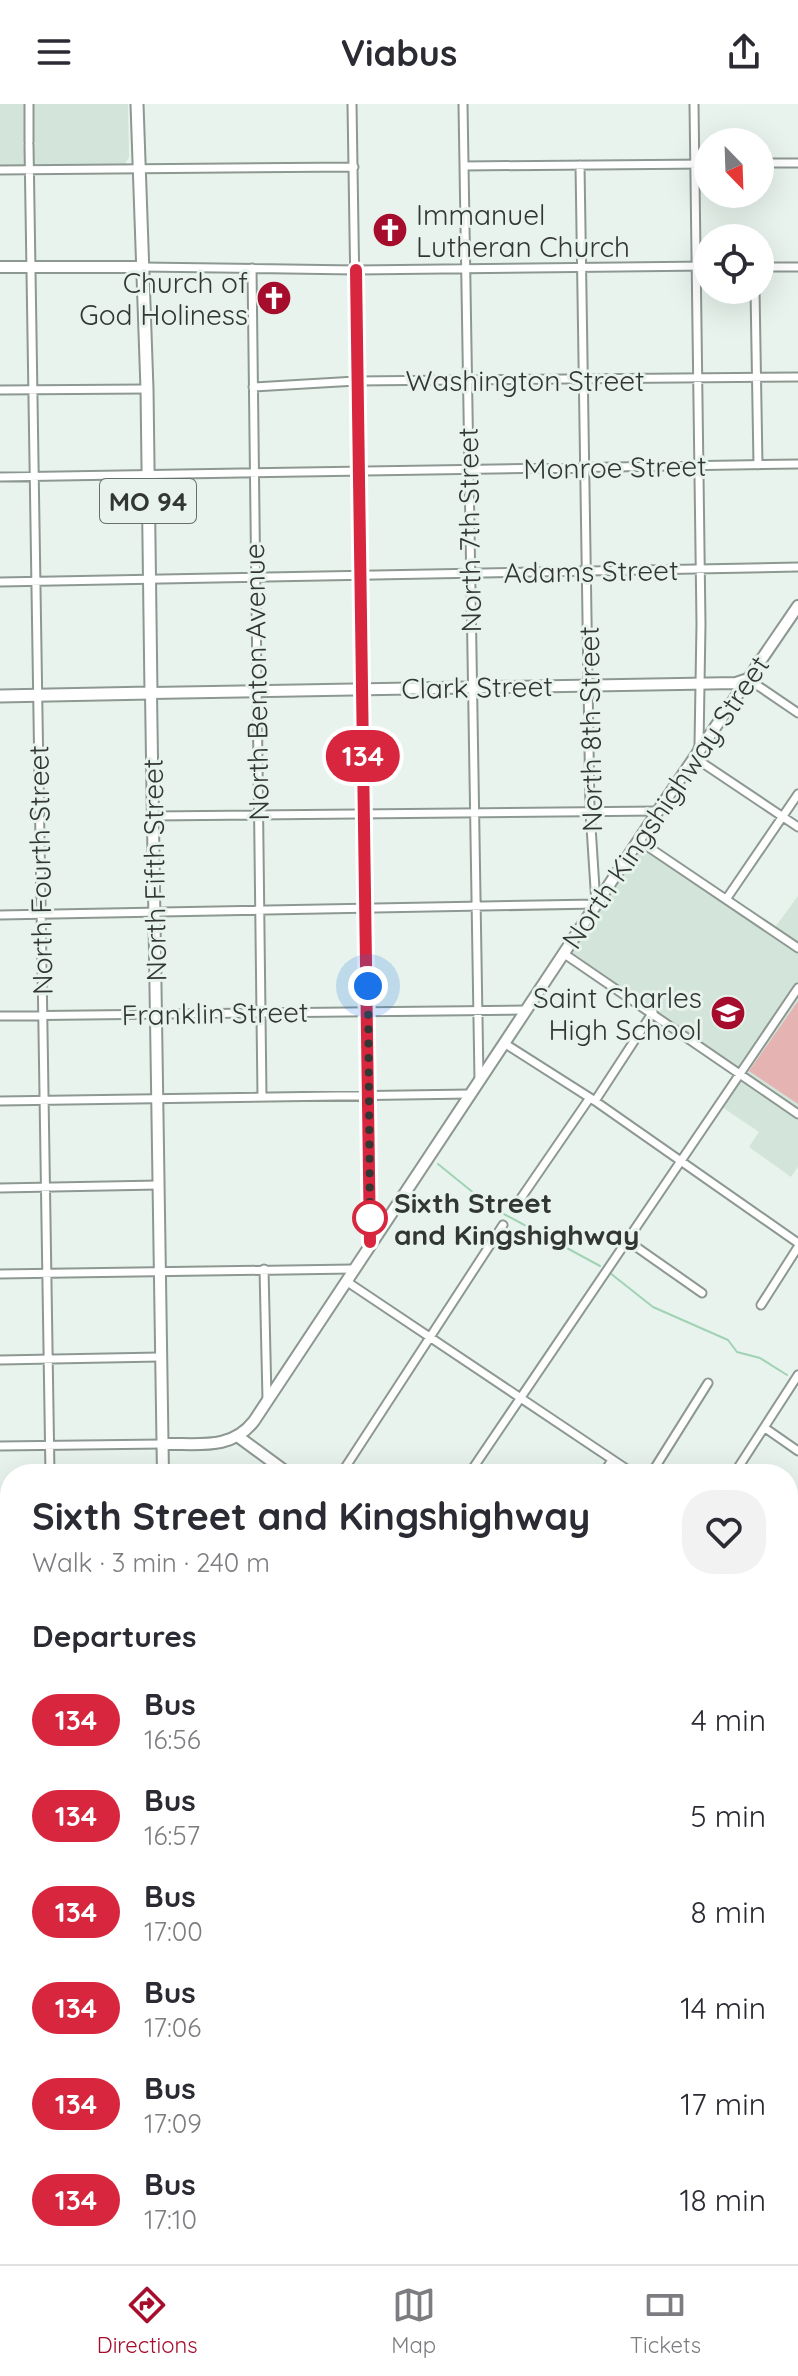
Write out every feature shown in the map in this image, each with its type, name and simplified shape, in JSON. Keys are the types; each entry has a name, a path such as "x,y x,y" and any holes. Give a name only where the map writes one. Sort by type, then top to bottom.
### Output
{"main road":[{"name":"MO 94","path":"137,104 143,267"},
{"path":"0,267 143,267"},
{"name":"North Fifth Street","path":"143,267 149,474 148,579 163,1464"},
{"name":"North Kingshighway Street","path":"240,1438 268,1402 370,1242 798,606"},
{"name":"Clark Street","path":"0,696 736,683 748,679"},
{"path":"163,1444 221,1443 240,1438 275,1464"}],"street":[{"name":"North Fourth Street","path":"29,104 31,390 50,1464"},
{"path":"352,104 370,1242"},
{"name":"North 7th Street","path":"463,104 479,1080"},
{"path":"694,104 695,224"},
{"path":"774,163 798,163"},
{"path":"464,166 693,164"},
{"name":"North 8th Street","path":"580,165 584,266 590,811 596,904"},
{"path":"0,170 354,167"},
{"path":"143,267 356,270 694,266"},
{"path":"774,267 798,267"},
{"name":"North Benton Avenue","path":"252,268 262,1097"},
{"path":"696,304 700,569 699,745 695,758 798,827"},
{"path":"755,304 758,465"},
{"name":"Washington Street","path":"253,387 356,381 798,377"},
{"path":"0,390 147,389"},
{"name":"Monroe Street","path":"0,477 798,464"},
{"name":"Adams Street","path":"0,582 798,567"},
{"path":"748,679 798,713"},
{"path":"727,898 798,794"},
{"path":"153,816 658,811"},
{"path":"638,840 798,948"},
{"path":"0,915 596,904"},
{"path":"563,953 798,1114"},
{"path":"476,1464 625,1239 798,988"},
{"name":"Franklin Street","path":"0,1016 525,1010"},
{"path":"519,1201 653,1012"},
{"path":"504,1043 592,1100 798,1245 761,1305"},
{"path":"0,1101 470,1094"},
{"path":"0,1188 159,1185"},
{"path":"348,1464 503,1225"},
{"path":"625,1239 702,1293"},
{"path":"264,1269 268,1402"},
{"path":"0,1274 353,1269"},
{"path":"346,1281 618,1464"},
{"path":"0,1360 160,1357"},
{"path":"741,1464 798,1375"},
{"path":"657,1464 708,1383"},
{"path":"765,1428 798,1451"},
{"path":"0,1446 163,1444"},
{"path":"609,1464 612,1460"}],"shaded area":[{"path":"0,104 128,104 129,157 124,165 0,167"},
{"name":"Saint Charles High School","path":"639,847 770,934 798,896 798,1167 791,1177 749,1147 759,1132 719,1105 744,1071 570,951"},
{"path":"798,1001 798,1104 749,1071"}],"waterway":[{"path":"438,1164 491,1207 600,1266"},
{"path":"610,1273 653,1307 728,1340 737,1352 760,1358 787,1375"}],"bus line":[{"name":"134","path":"356,270 370,1242"}],"place":[{"name":"Immanuel Lutheran Church","path":"390,230"},
{"name":"Church of God Holiness","path":"274,298"},
{"name":"Saint Charles High School","path":"728,1013"},
{"name":"Sixth Street and Kingshighway","path":"370,1218"}],"route":[{"path":"368,986 370,1218"}]}
